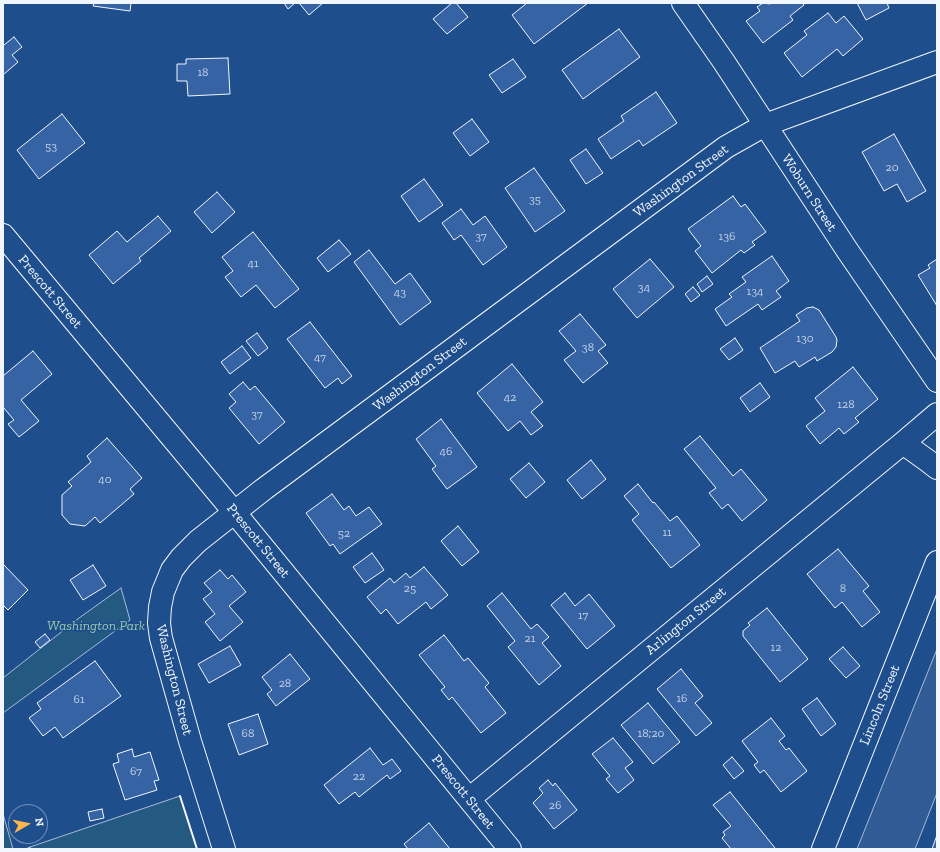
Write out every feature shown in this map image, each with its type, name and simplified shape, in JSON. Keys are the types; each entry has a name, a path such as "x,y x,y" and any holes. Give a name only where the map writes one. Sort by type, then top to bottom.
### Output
{"street":[{"name":"Woburn Street","path":"683,3 724,62 847,250 937,381"},
{"name":"Washington Street","path":"224,849 190,741 160,631 159,615 165,584 172,570 181,558 198,542 270,485 726,147 765,125 937,62"},
{"name":"Prescott Street","path":"3,235 235,513 510,849"},
{"name":"Arlington Street","path":"469,799 937,414"},
{"path":"903,443 937,468"},
{"name":"Lincoln Street","path":"823,849 937,562"}],"green space":[{"name":"Washington Park","path":"121,588 130,620 3,713 3,678 79,618"},
{"path":"180,796 197,849 25,849 39,844 48,844 48,841"},
{"path":"3,814 8,832 8,844 12,844 13,849 3,849"}],"shaded area":[{"path":"937,649 937,793 915,849 857,849"}],"building":[{"path":"94,3 131,3 130,11 93,6"},
{"path":"284,3 295,3 288,9"},
{"path":"299,3 323,3 309,15"},
{"path":"452,3 456,3 468,17 447,34 433,19"},
{"path":"527,3 588,3 534,44 512,15"},
{"path":"763,3 803,3 804,5 790,16 793,20 763,43 746,21 760,11 757,7"},
{"path":"857,3 887,3 889,8 866,20"},
{"path":"828,13 836,23 844,16 863,39 843,56 837,49 802,77 784,53 807,35 804,31"},
{"path":"619,29 640,57 583,99 562,70"},
{"path":"14,37 22,47 12,55 18,62 3,75 3,44 4,45"},
{"path":"228,58 230,94 188,96 187,81 177,81 177,64 186,64 186,59"},
{"path":"513,59 526,77 502,93 489,75"},
{"path":"656,92 677,123 643,146 639,140 611,159 598,139 624,121 621,116"},
{"path":"62,114 85,143 39,179 17,150"},
{"path":"472,119 489,142 470,156 453,133"},
{"path":"894,134 926,191 907,202 897,184 884,191 862,152"},
{"path":"586,149 603,173 586,184 570,160"},
{"path":"534,168 565,211 535,232 505,188"},
{"path":"424,179 443,205 419,222 401,196"},
{"path":"217,192 235,212 212,233 194,212"},
{"path":"733,196 741,207 745,204 766,232 752,242 755,245 744,253 741,250 712,273 695,251 701,246 688,229"},
{"path":"461,209 473,225 485,216 507,247 483,265 461,235 454,240 442,223"},
{"path":"158,216 171,231 139,258 141,261 113,284 89,255 117,231 127,242"},
{"path":"253,232 299,289 275,308 256,285 241,297 225,277 233,271 222,257"},
{"path":"339,240 351,254 328,272 317,258"},
{"path":"369,250 395,284 410,273 431,302 400,325 354,262"},
{"path":"772,256 789,281 776,291 781,297 762,310 758,304 726,326 715,309 732,297 729,294 746,282 742,277"},
{"path":"650,259 674,287 637,318 613,289"},
{"path":"937,259 937,306 918,275 930,268 928,265"},
{"path":"707,276 713,284 702,292 697,284"},
{"path":"693,287 700,295 691,302 685,294"},
{"path":"813,307 819,310 836,337 836,347 832,352 817,361 815,357 799,367 795,361 775,373 760,348 800,321 796,315 807,308"},
{"path":"580,314 606,345 598,351 608,363 583,383 564,360 576,351 559,331"},
{"path":"310,322 352,376 342,384 338,378 325,388 287,339"},
{"path":"257,333 268,348 258,356 246,341"},
{"path":"735,338 743,350 729,360 720,349"},
{"path":"242,346 251,358 230,374 221,362"},
{"path":"33,351 52,374 21,400 39,421 19,437 8,424 14,420 3,407 3,376"},
{"path":"512,364 543,402 531,412 543,426 531,435 520,421 508,431 477,393"},
{"path":"853,367 878,399 855,418 859,422 844,434 839,428 820,444 806,426 825,411 815,398"},
{"path":"243,382 250,390 255,386 285,422 259,444 229,408 236,402 229,394"},
{"path":"760,383 770,397 750,412 740,398"},
{"path":"441,419 477,467 447,489 432,469 436,466 416,439"},
{"path":"700,436 733,476 741,469 767,500 742,521 728,504 722,509 709,493 716,488 684,449"},
{"path":"107,438 142,478 130,489 134,494 100,523 95,517 85,526 70,524 62,515 62,495 72,486 68,482 91,462 87,456"},
{"path":"591,460 606,479 582,499 567,480"},
{"path":"529,463 545,482 526,498 510,479"},
{"path":"638,484 670,521 677,516 700,545 671,568 632,520 639,514 624,496"},
{"path":"332,494 344,510 349,506 356,516 369,507 382,524 340,554 333,544 330,546 306,513"},
{"path":"458,526 479,552 462,566 441,541"},
{"path":"838,549 869,586 863,591 880,612 862,627 842,602 835,608 807,574"},
{"path":"372,553 384,570 365,583 353,567"},
{"path":"3,564 28,590 8,610 3,605"},
{"path":"93,565 106,586 83,600 70,580"},
{"path":"424,567 448,595 431,609 426,602 398,624 386,609 381,614 367,597 390,578 394,583 406,573 410,578"},
{"path":"220,570 228,579 232,575 246,592 229,606 243,622 220,641 205,622 215,614 203,599 212,592 204,583"},
{"path":"502,593 531,629 537,624 549,637 542,643 561,666 539,685 508,647 515,641 487,606"},
{"path":"565,593 575,606 589,594 615,626 587,649 551,605"},
{"path":"767,608 808,659 780,682 743,636 743,631 750,625 748,623"},
{"path":"45,634 50,640 40,648 35,642"},
{"path":"444,635 464,661 468,658 489,683 485,687 506,713 481,733 452,697 449,700 441,690 445,687 419,655"},
{"path":"230,646 241,665 209,683 198,664"},
{"path":"843,647 860,666 846,678 829,659"},
{"path":"290,654 310,679 276,706 267,694 272,690 262,677"},
{"path":"95,661 121,696 63,738 55,727 43,736 29,718 41,709 37,703"},
{"path":"681,669 703,696 695,703 712,723 696,736 657,689"},
{"path":"817,698 836,724 821,736 802,709"},
{"path":"648,703 680,742 653,764 621,725"},
{"path":"258,714 268,744 239,755 228,724"},
{"path":"771,718 785,736 779,741 786,750 789,748 807,771 781,792 764,770 760,773 754,765 758,762 742,741"},
{"path":"613,738 633,762 625,768 634,780 618,793 606,779 610,776 592,754"},
{"path":"370,748 383,765 392,759 401,771 390,779 387,775 359,797 355,792 339,804 324,785"},
{"path":"132,749 134,757 150,752 159,780 154,781 157,790 125,800 113,764 119,762 117,754"},
{"path":"732,757 744,771 734,779 723,765"},
{"path":"548,780 553,786 555,783 577,810 554,829 533,803 543,793 539,788"},
{"path":"730,792 775,848 774,849 731,849 722,838 725,835 723,832 731,826 713,805"},
{"path":"102,809 104,818 90,821 88,812"},
{"path":"429,823 450,849 408,849 404,844"},
{"path":"937,835 937,849 932,849"}],"wall":[{"path":"180,796 197,849"}]}
